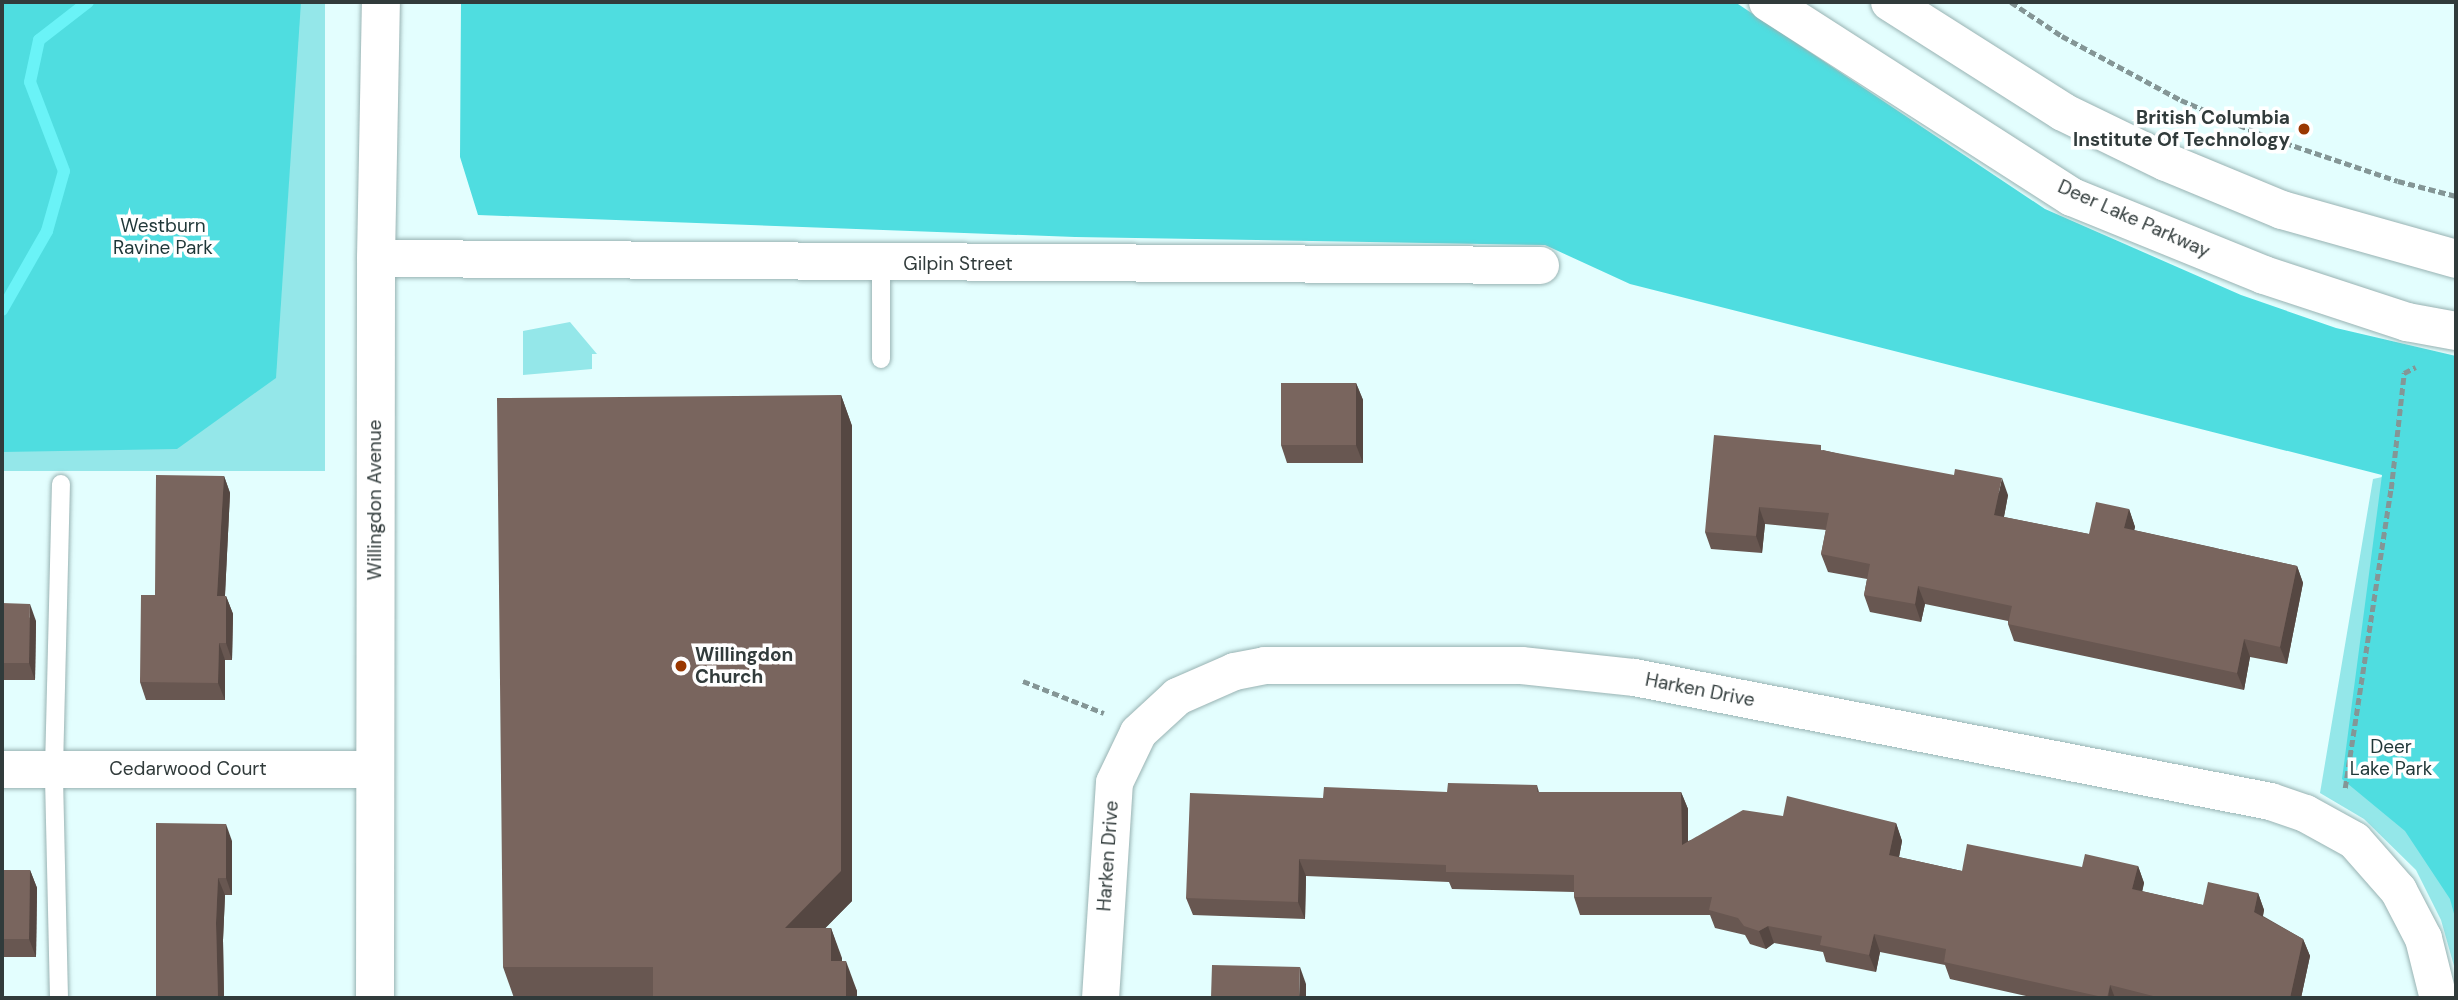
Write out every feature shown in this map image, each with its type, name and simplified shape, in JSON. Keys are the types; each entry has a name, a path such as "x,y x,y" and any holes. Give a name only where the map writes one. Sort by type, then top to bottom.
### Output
{"main road":[{"name":"Willingdon Avenue","path":"376,998 376,258 381,2"},
{"name":"Deer Lake Parkway","path":"1768,2 2072,197 2264,275 2407,322 2456,331"},
{"path":"1890,2 2063,111 2166,162 2282,210 2456,259"}],"street":[{"name":"Gilpin Street","path":"376,258 1540,265"},
{"name":"Harken Drive","path":"1100,998 1110,808 1114,782 1138,732 1177,696 1234,671 1264,665 1521,665 1578,669 2270,801 2332,825 2354,840 2398,890 2423,938 2438,998"},
{"name":"Cedarwood Court","path":"2,769 375,769"}],"lane":[{"path":"881,263 881,359"},
{"path":"59,998 54,769 61,484"}],"path":[{"path":"2011,2 2062,36 2181,100 2277,140 2456,196"},
{"path":"2332,825 2344,790 2391,489 2404,373 2429,360"},
{"path":"1023,681 1080,701 1138,732"}],"green space":[{"name":"Westburn Ravine Park","path":"2,2 325,2 325,471 2,471"},
{"name":"Westburn Ravine Park","path":"2,2 301,2 276,378 177,449 2,452"},
{"path":"461,2 1735,2 2045,209 2241,295 2336,328 2456,356 2456,921 2450,899 2405,831 2342,779 2382,475 1630,284 1545,245 1075,237 478,215 460,157"},
{"path":"570,322 597,354 592,354 592,369 523,375 523,331"},
{"name":"Deer Lake Park","path":"2456,461 2456,973 2441,920 2416,870 2364,819 2320,793 2373,479"}],"building":[{"path":"1281,383 1356,383 1356,445 1281,445"},
{"name":"Willingdon Church","path":"841,395 841,871 785,928 831,928 831,961 846,961 846,998 653,998 653,967 503,967 497,398"},
{"path":"1714,435 1821,445 1821,450 1954,475 1955,469 2002,478 1994,515 2089,534 2096,502 2129,509 2124,528 2297,566 2280,647 2244,639 2237,673 2008,624 2012,606 1918,586 1915,604 1864,595 1870,564 1821,554 1829,513 1759,507 1756,536 1705,532"},
{"path":"156,475 224,476 217,596 226,596 226,643 219,643 218,683 140,682 141,595 155,595"},
{"path":"2,603 30,604 29,663 2,663"},
{"path":"1448,783 1537,785 1537,792 1681,792 1682,845 1743,810 1783,816 1787,796 1896,823 1889,855 1962,871 1967,844 2082,867 2085,854 2138,866 2132,889 2203,905 2208,882 2258,893 2254,912 2303,939 2290,998 2161,998 2110,985 2107,998 1944,962 1946,949 1874,934 1869,955 1820,945 1822,936 1768,926 1759,931 1744,926 1738,918 1709,910 1712,897 1574,897 1574,875 1446,872 1446,865 1299,859 1298,902 1186,898 1190,793 1323,798 1324,787 1447,792"},
{"path":"156,823 226,824 226,878 218,878 218,998 156,998"},
{"path":"2,870 30,870 29,939 2,939"},
{"path":"1212,965 1300,967 1299,998 1211,998"}],"waterway":[{"path":"2,310 47,231 64,171 30,82 39,40 88,2"}],"place":[{"name":"British Columbia Institute Of Technology","path":"2304,129"},
{"name":"Willingdon Church","path":"681,666"}]}
